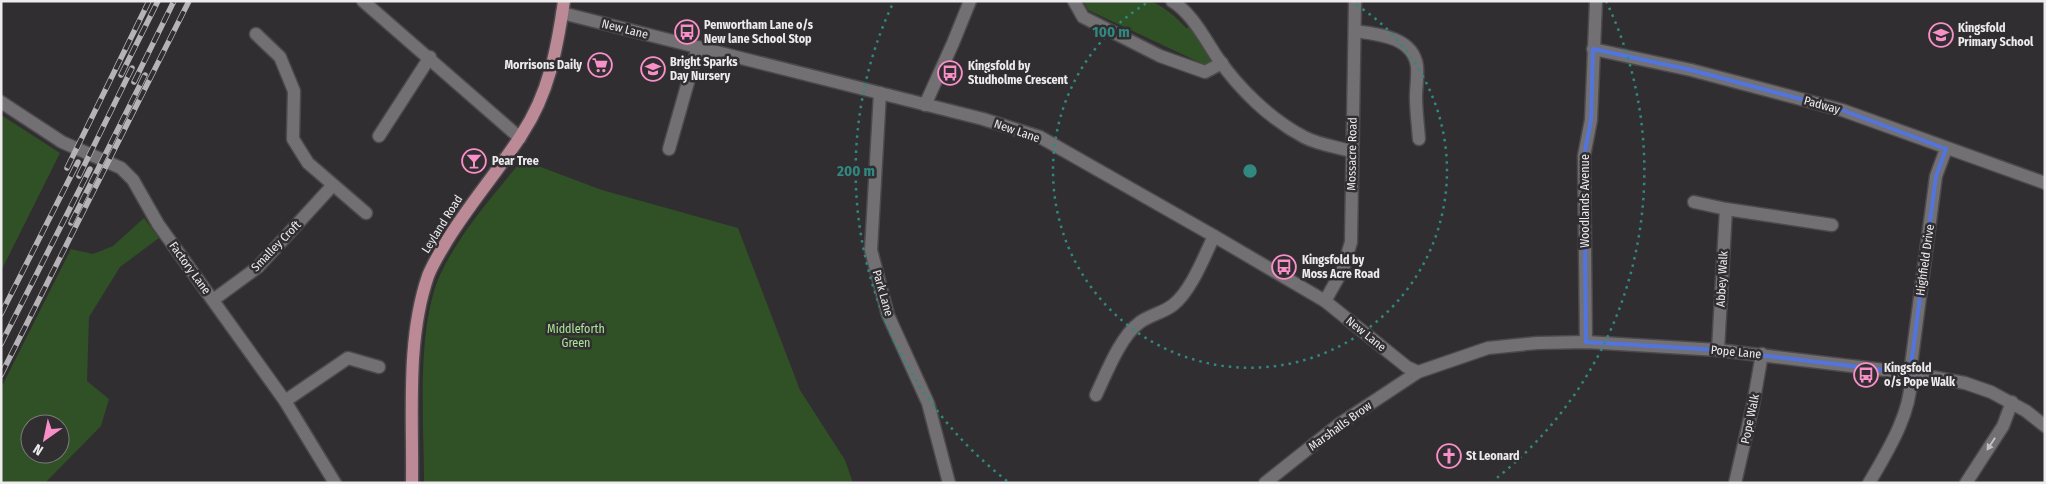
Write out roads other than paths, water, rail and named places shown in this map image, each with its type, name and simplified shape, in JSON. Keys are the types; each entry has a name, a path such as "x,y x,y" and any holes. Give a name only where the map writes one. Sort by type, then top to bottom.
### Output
{"main road":[{"name":"Leyland Road","path":"412,483 415,352 418,309 429,274 467,209 520,138 544,94 553,68 563,7"}],"street":[{"path":"364,1 520,138"},
{"path":"924,105 954,43 970,1"},
{"path":"1074,1 1082,17 1160,56 1205,72 1222,63"},
{"path":"1172,1 1196,27 1222,63 1253,99 1276,120 1305,138 1352,151"},
{"name":"Mossacre Road","path":"1324,301 1343,269 1350,242 1354,1"},
{"name":"Woodlands Avenue","path":"1586,342 1584,156 1591,120 1596,1"},
{"name":"New Lane","path":"563,7 698,47 983,119 1040,137 1324,301 1407,367 1418,372"},
{"path":"1355,31 1385,36 1403,43 1413,51 1418,67 1416,100 1419,139"},
{"path":"256,34 280,57 294,91 293,139 308,163 366,213"},
{"path":"669,149 698,47"},
{"name":"Padway","path":"1594,49 1691,70 1842,110 2045,184"},
{"path":"379,136 430,57"},
{"name":"Park Lane","path":"880,94 871,250 888,315 928,403 949,483"},
{"name":"Factory Lane","path":"1,102 62,142 121,168 133,180 158,224 285,401 335,483"},
{"name":"Highfield Drive","path":"1869,483 1894,439 1904,411 1911,380 1910,373 1936,176 1946,149"},
{"name":"Smalley Croft","path":"214,300 258,267 333,185"},
{"path":"1694,202 1726,209 1832,225"},
{"name":"Abbey Walk","path":"1718,350 1726,209"},
{"path":"1096,395 1124,340 1136,325 1148,316 1173,306 1190,283 1214,236"},
{"name":"Pope Lane","path":"1418,372 1488,348 1537,343 1586,342 1718,350 1910,373 1965,383 2012,402 2045,426"},
{"name":"Pope Walk","path":"1735,483 1753,405 1762,354"},
{"path":"285,401 348,358 379,367"},
{"name":"Marshalls Brow","path":"1264,483 1338,425 1418,372"},
{"path":"1966,483 2003,426 2012,402"}],"railway":[{"path":"67,168 149,1"},
{"path":"121,75 158,1"},
{"path":"134,82 174,1"},
{"path":"1,375 189,1"},
{"path":"79,176 132,68"},
{"path":"71,223 145,75"},
{"path":"1,314 78,162"},
{"path":"1,344 90,169"}],"place":[{"name":"Penwortham Lane o/s New lane School Stop","path":"687,32"},
{"name":"Kingsfold Primary School","path":"1941,35"},
{"name":"Morrisons Daily","path":"600,65"},
{"name":"Bright Sparks Day Nursery","path":"653,69"},
{"name":"Kingsfold by Studholme Crescent","path":"950,73"},
{"name":"Pear Tree","path":"474,161"},
{"name":"Kingsfold by Moss Acre Road","path":"1284,267"},
{"name":"Kingsfold o/s Pope Walk","path":"1866,375"},
{"name":"St Leonard","path":"1449,456"}],"park label":[{"name":"Middleforth Green","path":"576,336"}]}
